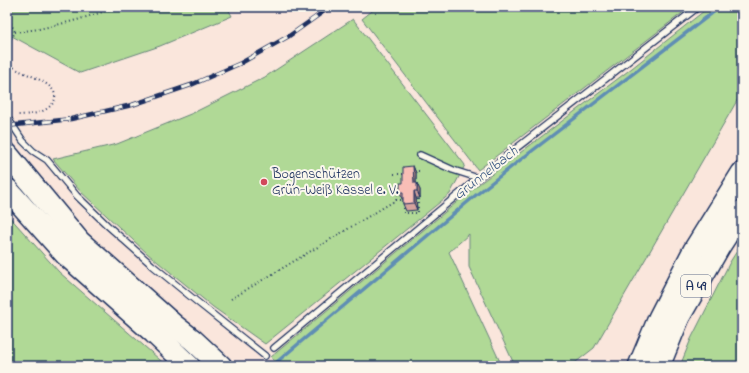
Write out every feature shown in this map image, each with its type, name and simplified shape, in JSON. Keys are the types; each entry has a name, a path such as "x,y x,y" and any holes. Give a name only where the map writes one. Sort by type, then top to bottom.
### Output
{"highway":[{"path":"7,154 79,241 221,366"},
{"name":"A 49","path":"639,366 659,318 694,250 742,173"},
{"path":"7,189 66,255 189,366"},
{"name":"A 49","path":"659,366 679,317 719,247 742,211"},
{"path":"625,366 659,318"},
{"path":"175,326 212,366"}],"lane":[{"path":"274,348 478,178 698,7"},
{"path":"7,117 23,141 33,151 46,160 76,196 107,225 190,297 265,356"},
{"path":"420,155 453,170 478,178"}],"path":[{"path":"15,32 39,29 77,20 118,7"},
{"path":"7,16 15,32"},
{"path":"7,39 13,37 15,32"},
{"path":"7,63 52,87 55,93 55,99 46,109 30,114 14,115"},
{"path":"409,171 420,171"},
{"path":"394,174 403,172 404,179"},
{"path":"396,200 401,190"},
{"path":"231,299 396,200 404,199 404,213 418,213 418,198"}],"green space":[{"path":"7,7 227,7 232,16 160,46 80,73 10,35 7,29"},
{"path":"377,7 690,7 478,170 362,19"},
{"path":"709,7 742,7 742,92 594,348 571,366 515,366 469,267 469,234 449,252 502,366 277,366 271,357 475,187 632,68"},
{"name":"Bogenschützen Grün-Weiß Kassel e. V.","path":"353,19 465,165 450,194 265,344 213,307 148,254 80,191 53,159 117,144 193,113 265,77"},
{"path":"7,214 59,272 167,366 7,366"},
{"path":"742,243 742,366 680,366 691,339 730,262"}],"building":[{"path":"413,166 414,183 417,183 417,191 414,191 414,203 403,204 403,192 400,192 400,183 403,183 403,167"}],"waterway":[{"name":"Grunnelbach","path":"272,366 476,195 720,7"}],"railway":[{"path":"7,126 71,119 132,105 191,85 241,63 289,36 330,7"}],"place":[{"name":"Bogenschützen Grün-Weiß Kassel e. V.","path":"264,182"}]}
